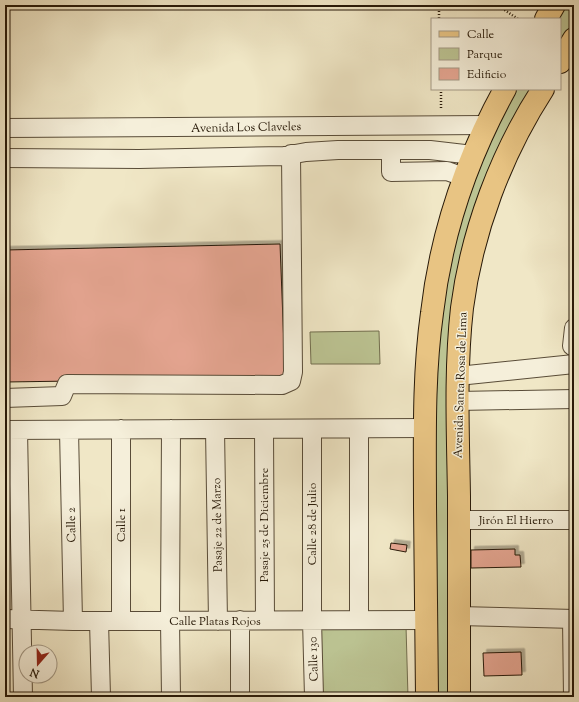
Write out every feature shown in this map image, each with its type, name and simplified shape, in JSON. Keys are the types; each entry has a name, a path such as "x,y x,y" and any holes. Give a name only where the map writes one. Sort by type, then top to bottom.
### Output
{"main road":[{"path":"547,18 554,5"},
{"path":"561,60 574,39"},
{"path":"427,697 424,428 428,341 436,286 445,241 464,177 486,125 505,90"},
{"name":"Avenida Santa Rosa de Lima","path":"459,697 458,376 462,308 467,279 492,191 519,130 542,90"}],"street":[{"name":"Avenida Los Claveles","path":"5,128 486,125"},
{"path":"5,158 139,159 291,154 338,150 430,150 473,155"},
{"path":"391,151 391,172 447,171 464,177"},
{"path":"5,398 62,396 67,384 282,385 291,381 293,372 291,154"},
{"path":"458,376 573,355 574,328"},
{"path":"458,401 574,400"},
{"path":"23,697 13,619 12,430 424,428"},
{"path":"171,429 171,697"},
{"name":"Pasaje 22 de Marzo","path":"215,429 218,621"},
{"name":"Pasaje 25 de Diciembre","path":"264,429 265,620"},
{"name":"Calle 28 de Julio","path":"312,429 312,620"},
{"path":"358,429 359,620"},
{"name":"Calle 2","path":"69,430 73,621"},
{"name":"Calle 1","path":"121,430 121,621"},
{"name":"Jirón El Hierro","path":"459,520 574,520"},
{"path":"459,616 573,619 573,697"},
{"name":"Calle Platas Rojos","path":"13,619 73,621 426,620"},
{"path":"240,620 240,697"},
{"name":"Calle 130","path":"312,620 314,697"},
{"path":"99,621 101,697"}],"path":[{"path":"439,5 439,18"},
{"path":"497,5 516,18"},
{"path":"441,90 441,125"}],"green space":[{"path":"566,5 574,5 574,27 561,48 561,18 559,18"},
{"path":"514,90 536,90 467,255 451,697 433,697 435,342 460,211"},
{"path":"379,331 380,364 311,364 310,332"},
{"path":"406,626 408,697 320,697 321,628"}],"building":[{"path":"280,244 285,372 279,378 5,382 5,250"},
{"path":"391,543 407,545 406,552 390,549"},
{"path":"515,549 515,555 520,555 521,567 471,568 471,550"},
{"path":"521,652 522,675 484,676 483,653"}]}
